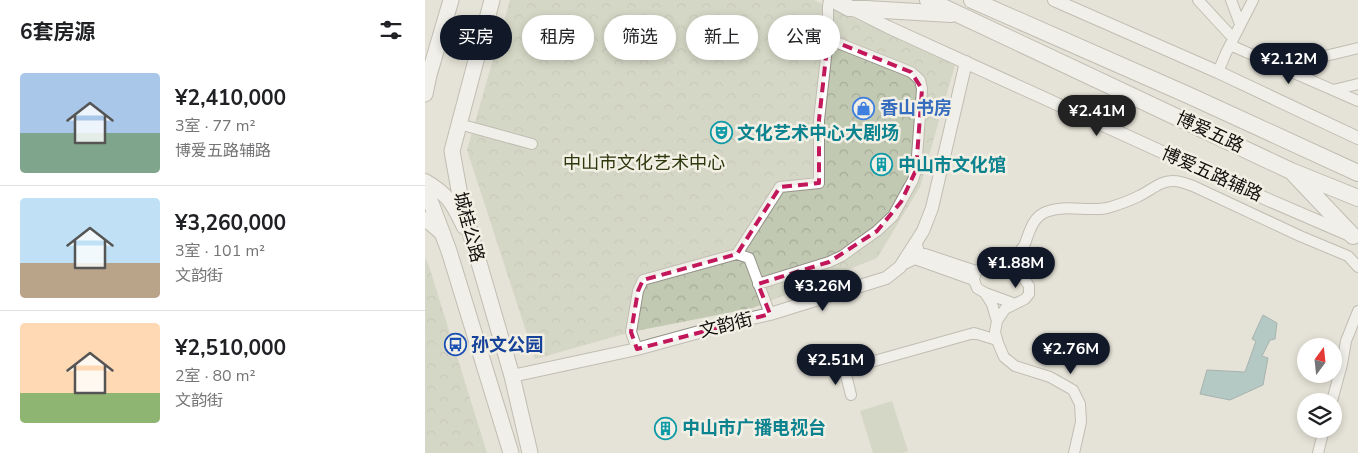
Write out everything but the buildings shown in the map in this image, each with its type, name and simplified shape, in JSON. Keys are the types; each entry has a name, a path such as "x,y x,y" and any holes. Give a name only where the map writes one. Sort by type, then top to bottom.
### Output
{"highway":[{"path":"834,0 849,8 961,15"},
{"name":"博爱五路","path":"928,0 1291,171 1358,198"},
{"name":"博爱五路","path":"973,0 1358,173"},
{"path":"1291,171 1355,237"}],"main road":[{"path":"425,94 451,0"},
{"name":"城桂公路","path":"491,0 452,151 461,201 512,376 530,453"},
{"path":"425,181 438,188 451,201 473,246"},
{"name":"城桂公路","path":"425,187 449,251 511,453"},
{"path":"425,218 443,234"}],"street":[{"path":"827,15 829,0"},
{"path":"1054,0 1218,72 1358,138"},
{"path":"1198,0 1232,41 1280,67 1358,101"},
{"path":"1231,0 1240,24"},
{"path":"1218,72 1253,0"},
{"name":"博爱五路辅路","path":"849,8 1241,188 1355,237"},
{"path":"758,284 829,262 842,256 877,231 893,216 913,180 916,170 921,108 922,88 919,80 911,72 840,44"},
{"path":"1280,67 1358,48"},
{"path":"737,254 781,187 819,183 819,120 826,60"},
{"name":"文韵街","path":"512,376 637,349 770,314 886,278 900,266 923,231 932,208 966,62"},
{"path":"1333,90 1358,84"},
{"path":"459,124 532,144"},
{"path":"993,268 1012,260 1024,246 1035,219 1045,212 1065,208 1080,210 1105,208 1122,204 1162,183 1174,181 1193,186 1300,236 1348,256 1358,267"},
{"path":"916,241 919,252 975,275"},
{"path":"1024,246 1023,267 1025,279 1029,286 1029,294 1025,299 1005,309 997,321 995,332 1004,357 1015,366 1050,377 1073,390 1080,404 1081,422 1074,453"},
{"path":"637,349 631,332 637,291 643,280 737,254 749,258 770,314"},
{"path":"900,266 915,259 975,275"},
{"path":"1015,304 985,293 977,288 975,275 981,268 989,267 1025,279"},
{"path":"985,293 992,304 997,321"},
{"path":"1334,393 1346,342 1358,311"},
{"path":"851,396 845,370 974,333 997,340"},
{"path":"1318,453 1322,438"}],"highlighted area":[{"path":"828,39 911,72 922,89 916,170 901,202 877,231 829,262 758,284 770,314 637,349 631,332 638,291 643,280 737,254 780,187 819,183 819,120"}],"green space":[{"name":"中山市文化艺术中心","path":"510,0 814,0 955,65 920,187 877,258 753,308 631,332 535,359 467,150 493,60 512,60 512,15 506,15"},
{"path":"425,258 429,266 487,453 425,453"},
{"path":"892,401 908,451 902,453 873,453 860,411"}],"water":[{"path":"1263,315 1277,323 1275,339 1270,340 1262,356 1268,358 1263,385 1230,400 1200,394 1207,370 1245,372 1256,341 1252,339"}],"place":[{"name":"香山书房","path":"864,108"},
{"name":"文化艺术中心大剧场","path":"721,133"},
{"name":"中山市文化馆","path":"882,165"},
{"name":"孙文公园","path":"455,345"},
{"name":"中山市广播电视台","path":"666,428"}]}
